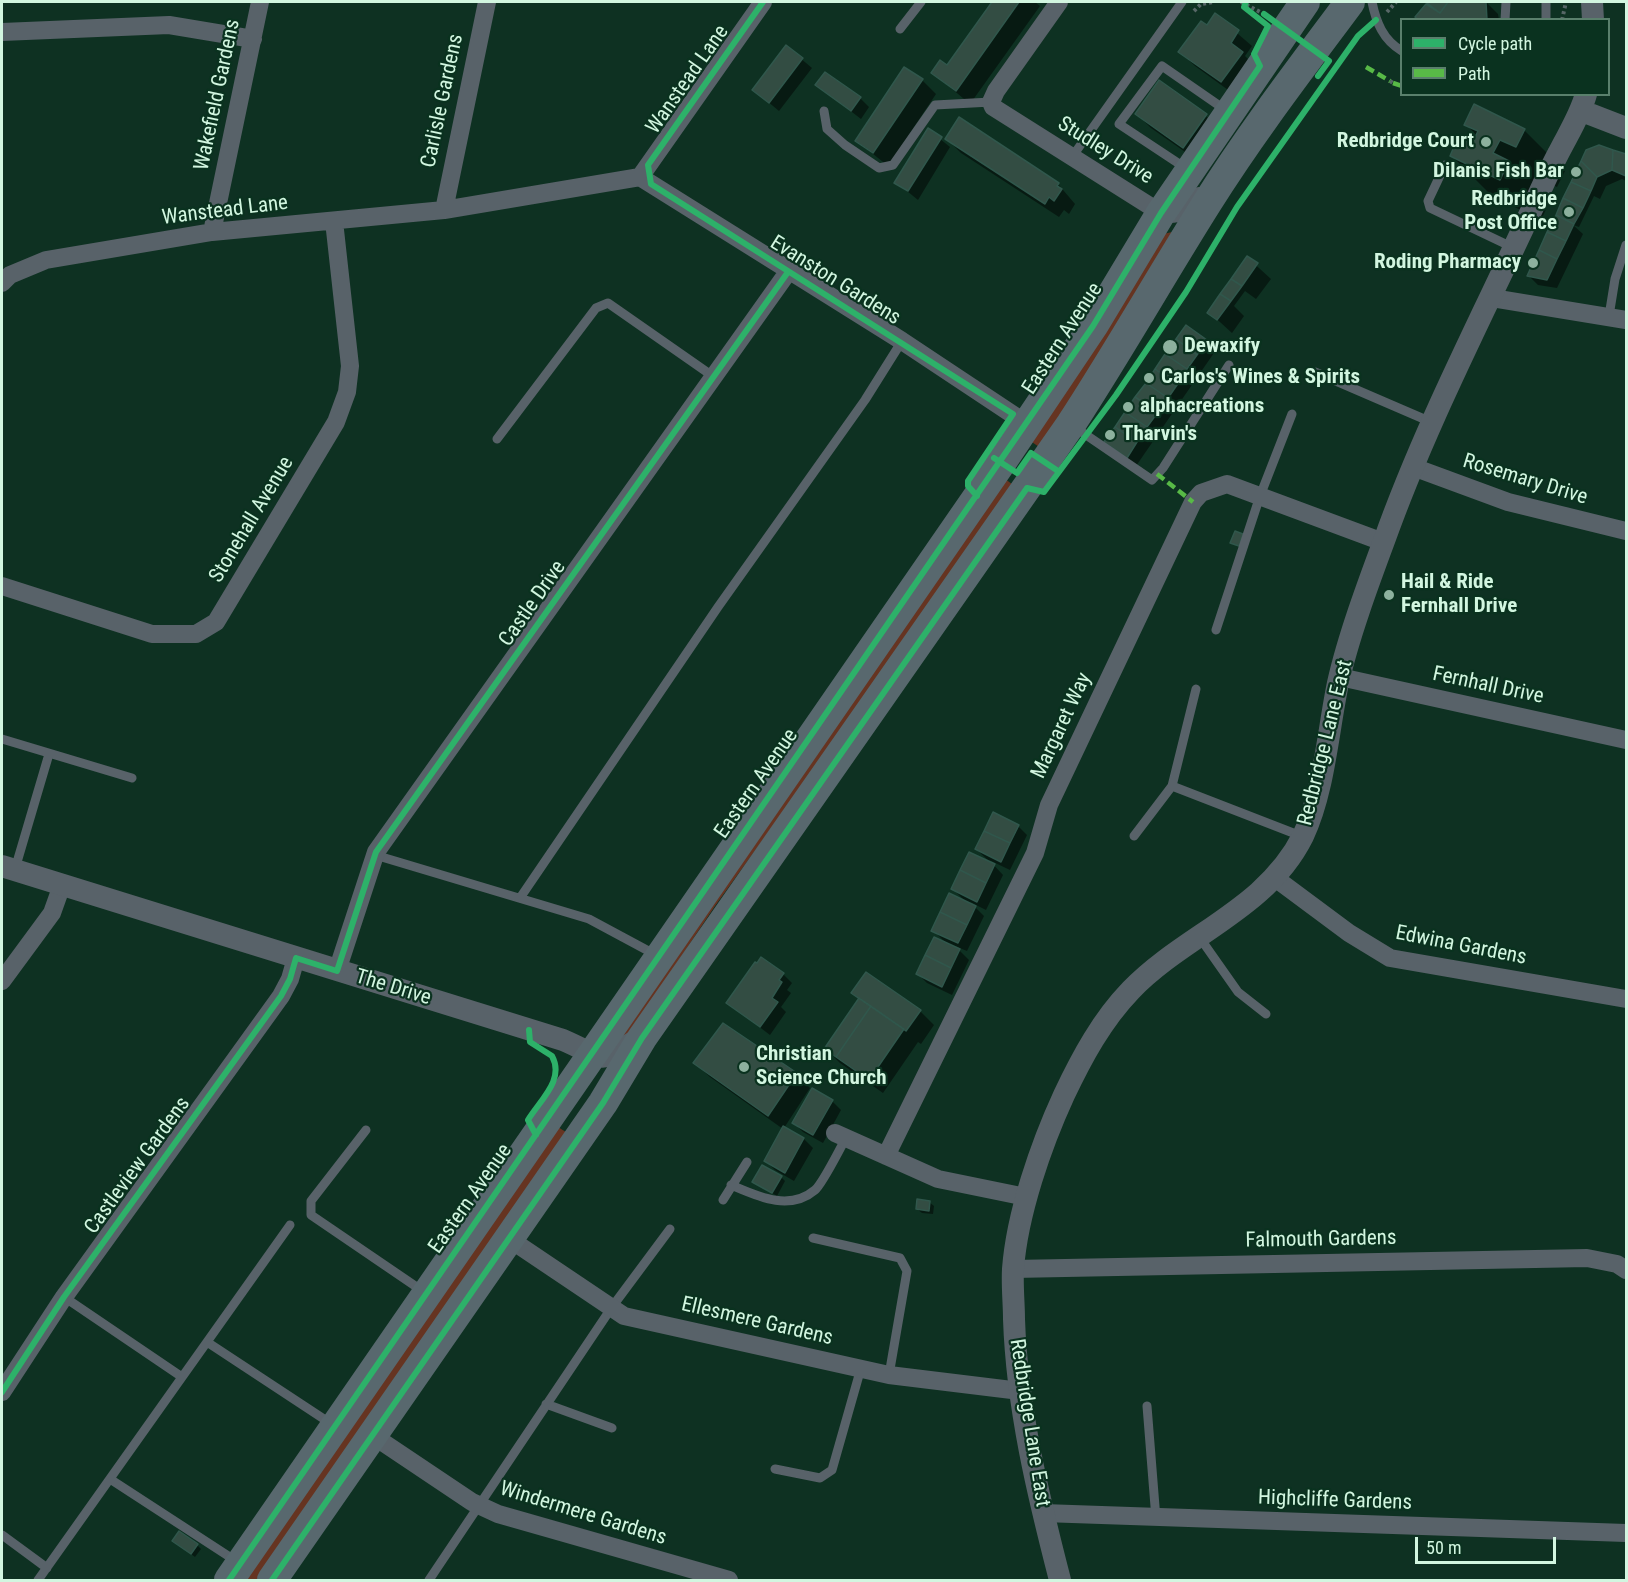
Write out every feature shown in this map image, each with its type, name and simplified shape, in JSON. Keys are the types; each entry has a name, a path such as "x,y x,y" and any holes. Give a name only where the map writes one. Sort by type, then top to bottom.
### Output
{"highway":[{"name":"Eastern Avenue","path":"235,1572 1027,424 1093,326 1161,213 1305,2"},
{"path":"272,1581 603,1103 642,1038 1071,424 1129,335 1208,202 1274,104 1350,2"}],"street":[{"name":"Wakefield Gardens","path":"212,232 260,2"},
{"name":"Carlisle Gardens","path":"444,210 487,2"},
{"name":"Wanstead Lane","path":"4,275 46,260 212,232 444,210 640,177 763,2"},
{"path":"992,102 996,91 1059,2"},
{"path":"1592,2 1593,18"},
{"path":"2,32 169,25 253,39"},
{"name":"Studley Drive","path":"992,102 997,111 1161,213 1174,216 1184,212 1274,104"},
{"path":"1584,103 1626,128"},
{"name":"Redbridge Lane East","path":"1060,1581 1042,1513 1020,1391 1013,1269 1026,1197 1055,1114 1099,1029 1131,990 1161,963 1234,914 1275,878 1302,837 1313,812 1340,677 1383,542 1433,423 1557,154 1584,103"},
{"name":"Evanston Gardens","path":"640,177 788,272 902,341 1027,424"},
{"name":"Stonehall Avenue","path":"2,586 152,634 196,634 216,622 336,423 347,393 350,366 334,221"},
{"name":"Castle Drive","path":"338,971 375,855 788,272"},
{"path":"1492,298 1618,318"},
{"name":"Rosemary Drive","path":"1413,467 1519,505 1626,531"},
{"name":"Margaret Way","path":"885,1156 1035,853 1049,805 1193,502 1201,493 1227,484 1383,542"},
{"name":"Fernhall Drive","path":"1340,677 1626,740"},
{"name":"The Drive","path":"8,868 564,1040 591,1054"},
{"name":"Edwina Gardens","path":"1275,878 1349,933 1390,958 1626,999"},
{"path":"2,981 52,913 62,885"},
{"name":"Castleview Gardens","path":"2,1392 64,1297 281,996 290,979 296,958"},
{"path":"591,1054 601,1058 613,1056 642,1038"},
{"path":"840,1136 938,1179 1026,1197"},
{"name":"Ellesmere Gardens","path":"508,1238 624,1316 890,1375 1020,1391"},
{"name":"Falmouth Gardens","path":"1013,1269 1587,1258 1617,1264 1626,1270"},
{"name":"Windermere Gardens","path":"372,1435 478,1505 498,1514 729,1581"},
{"name":"Highcliffe Gardens","path":"1042,1513 1156,1519 1626,1533"}],"lane":[{"path":"900,29 921,2"},
{"path":"1072,157 1182,2"},
{"path":"1372,2 1380,28 1400,50"},
{"path":"1505,18 1506,2"},
{"path":"1546,2 1546,18"},
{"path":"1190,171 1119,124 1162,66 1229,112"},
{"path":"824,111 827,129 844,145 879,168 893,165 935,105 992,102"},
{"path":"1445,165 1428,201 1430,208 1514,248"},
{"path":"1618,318 1615,279 1626,245"},
{"path":"497,439 596,308 608,303 714,377"},
{"path":"520,898 718,607 865,400 902,341"},
{"path":"1071,424 1152,480 1163,468 1229,365"},
{"path":"1315,372 1433,423"},
{"path":"1216,630 1260,496 1292,414"},
{"path":"1134,836 1172,786 1196,688"},
{"path":"2,739 132,778"},
{"path":"8,868 49,754"},
{"path":"1172,786 1302,837"},
{"path":"375,855 589,919 658,956"},
{"path":"1200,938 1238,992 1266,1014"},
{"path":"366,1130 311,1201 311,1215 426,1294"},
{"path":"731,1185 762,1198 786,1203 815,1190 840,1136"},
{"path":"723,1200 747,1162"},
{"path":"38,1581 290,1225"},
{"path":"429,1581 612,1307 670,1229"},
{"path":"813,1238 900,1258 907,1271 890,1375"},
{"path":"64,1297 182,1377"},
{"path":"207,1342 335,1427"},
{"path":"775,1469 820,1478 832,1470 861,1368"},
{"path":"546,1404 612,1428"},
{"path":"1147,1406 1156,1519"},
{"path":"110,1479 235,1572"},
{"path":"2,1535 47,1568"}],"path":[{"path":"1241,2 1246,2 1264,14"},
{"path":"1246,2 1244,7 1262,21"},
{"path":"1562,18 1566,2"},
{"path":"1260,66 1254,54 1268,26"}],"shaded area":[{"path":"1172,232 1042,449 1029,440 1163,234"},
{"path":"1004,478 1017,488 715,906 620,1048 610,1050"},
{"path":"558,1127 569,1134 261,1580 244,1580"}],"building":[{"path":"992,2 1019,2 956,91 931,73 940,60 947,65"},
{"path":"1426,2 1448,2 1440,13"},
{"path":"1448,2 1486,2 1487,18 1415,17 1426,4 1440,13"},
{"path":"1215,13 1239,30 1231,43 1243,52 1221,82 1178,52 1201,21 1207,25"},
{"path":"786,45 803,58 769,103 752,90"},
{"path":"904,67 923,79 873,153 855,141"},
{"path":"825,72 861,97 851,111 815,85"},
{"path":"1159,80 1207,114 1183,148 1135,114"},
{"name":"Redbridge Court","path":"1474,104 1525,129 1516,147 1500,140 1493,153 1509,161 1500,180 1450,156 1458,137 1472,144 1478,131 1464,125"},
{"path":"959,117 1059,183 1057,186 1062,189 1054,201 1049,197 1045,204 945,139"},
{"path":"928,128 942,137 908,191 894,183"},
{"path":"1599,145 1613,150 1612,170 1597,177 1581,161 1586,150"},
{"path":"1613,150 1626,154 1626,176 1612,170"},
{"path":"1581,161 1597,177 1591,191 1571,182"},
{"path":"1571,182 1591,191 1583,208 1563,198"},
{"path":"1563,198 1583,208 1574,224 1556,215"},
{"path":"1556,215 1574,224 1566,241 1547,232"},
{"path":"1547,232 1566,241 1557,259 1539,250"},
{"path":"1539,250 1557,259 1547,280 1527,276"},
{"path":"1247,256 1258,263 1242,286 1231,279"},
{"path":"1231,279 1242,286 1231,301 1220,294"},
{"path":"1220,294 1231,301 1217,320 1207,313"},
{"path":"1186,325 1207,340 1197,355 1176,339"},
{"path":"1176,339 1197,355 1187,369 1165,354"},
{"path":"1165,354 1187,369 1177,385 1155,369"},
{"path":"1155,369 1177,385 1168,398 1146,383"},
{"path":"1146,383 1168,398 1158,412 1135,397"},
{"path":"1135,397 1158,412 1147,427 1125,412"},
{"path":"1125,412 1147,427 1137,442 1115,427"},
{"path":"1115,427 1137,442 1127,458 1104,442"},
{"path":"1235,531 1243,534 1239,546 1230,543"},
{"path":"993,812 1019,825 1010,843 984,831"},
{"path":"984,831 1010,843 1001,862 975,849"},
{"path":"969,852 995,864 986,883 960,870"},
{"path":"960,870 986,883 977,902 951,889"},
{"path":"949,893 976,906 967,925 940,912"},
{"path":"940,912 967,925 958,943 931,931"},
{"path":"934,937 960,949 951,968 925,955"},
{"path":"925,955 951,968 942,987 916,974"},
{"path":"761,957 784,973 779,980 782,982 772,998 778,1002 760,1027 726,1003"},
{"path":"866,972 921,1010 906,1031 851,993"},
{"path":"859,998 871,1006 836,1057 824,1049"},
{"path":"871,1006 904,1029 869,1080 836,1057"},
{"name":"Christian Science Church","path":"723,1023 797,1073 768,1116 693,1063"},
{"path":"812,1088 833,1100 813,1135 792,1123"},
{"path":"783,1126 804,1138 785,1173 764,1161"},
{"path":"762,1165 782,1176 772,1193 752,1182"},
{"path":"917,1199 930,1201 929,1211 916,1209"},
{"path":"179,1531 198,1544 191,1554 172,1541"}],"marked path":[{"path":"1366,67 1390,81"},
{"path":"1393,83 1400,85"},
{"path":"1157,474 1193,502"}],"cycle path":[{"path":"763,2 648,165 651,184 1013,414 968,481 968,486 977,496"},
{"path":"229,1580 1093,326 1161,213 1260,66 1254,54 1268,26 1244,7 1246,2"},
{"path":"1264,14 1329,61 1318,76"},
{"path":"272,1580 603,1103 642,1038 1027,488 1044,492 1116,395 1186,292 1237,207 1358,36 1376,20"},
{"path":"2,1392 64,1297 281,996 290,979 296,958 337,971 376,852 788,272"},
{"path":"994,458 1017,473 1031,453 1058,471"},
{"path":"529,1030 530,1042 552,1056 555,1065 553,1082 528,1120 536,1135"}],"place":[{"name":"Redbridge Court","path":"1486,142"},
{"name":"Dilanis Fish Bar","path":"1576,172"},
{"name":"Redbridge Post Office","path":"1569,212"},
{"name":"Roding Pharmacy","path":"1533,263"},
{"name":"Dewaxify","path":"1170,347"},
{"name":"Carlos's Wines & Spirits","path":"1149,378"},
{"name":"alphacreations","path":"1128,407"},
{"name":"Tharvin's","path":"1110,435"},
{"name":"Hail & Ride Fernhall Drive","path":"1389,595"},
{"name":"Christian Science Church","path":"744,1067"}]}
